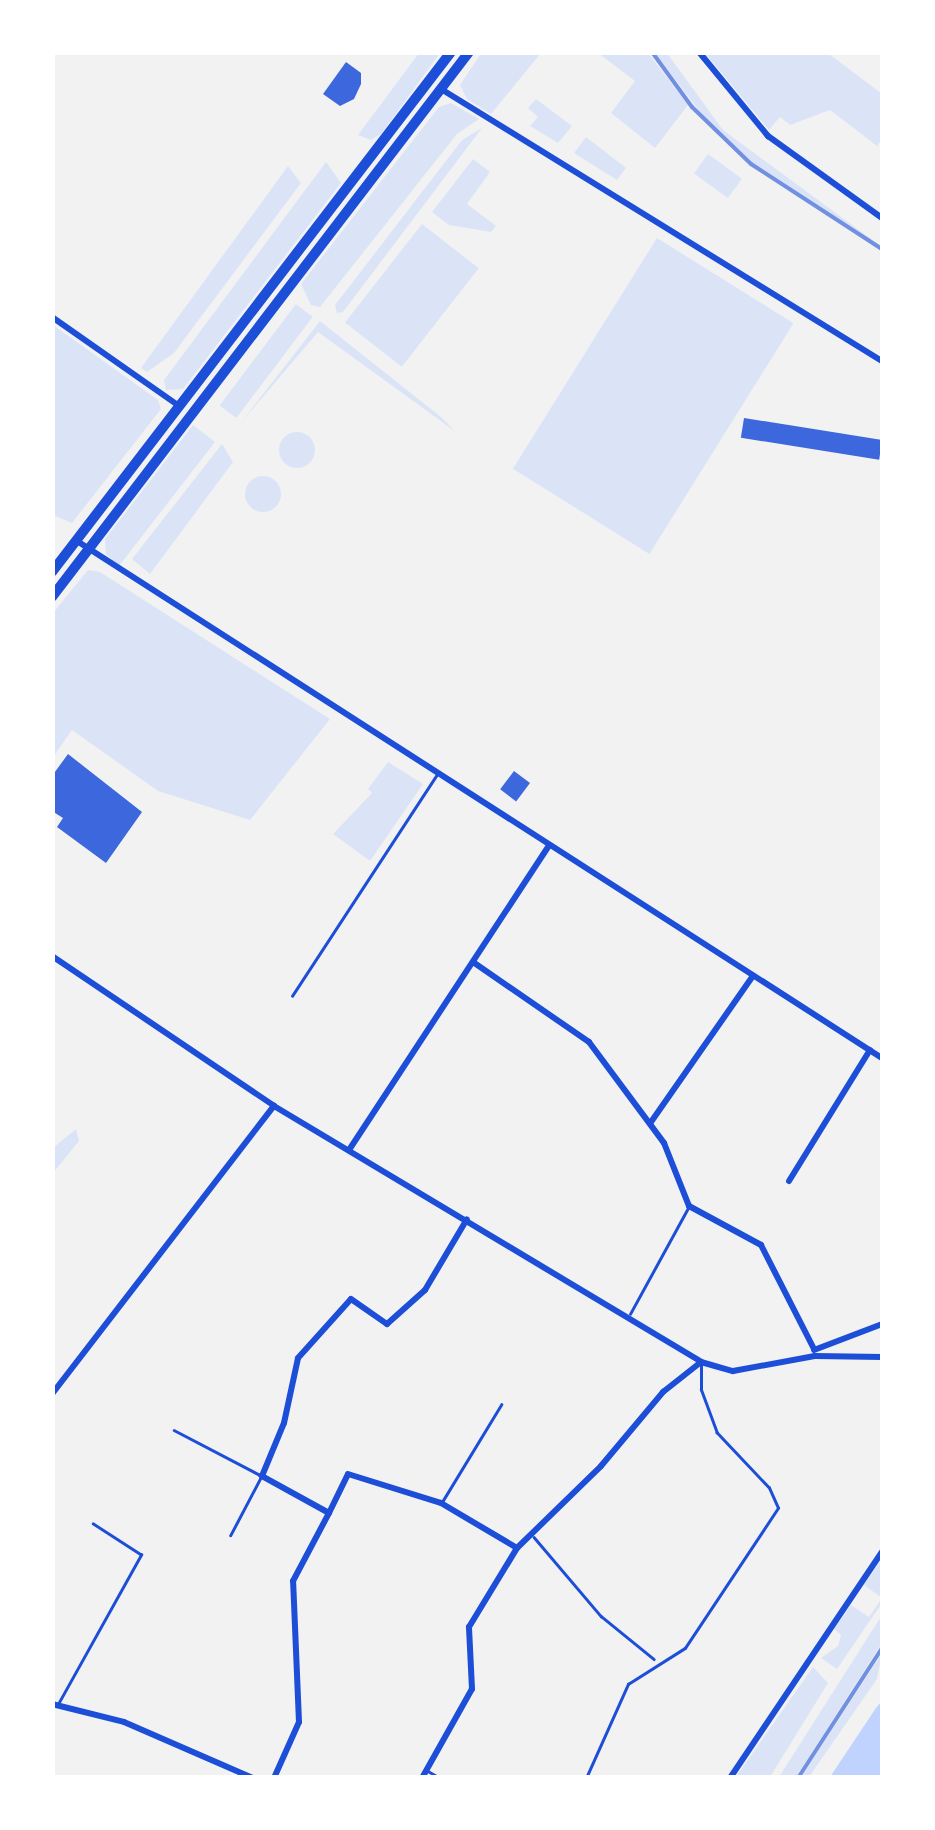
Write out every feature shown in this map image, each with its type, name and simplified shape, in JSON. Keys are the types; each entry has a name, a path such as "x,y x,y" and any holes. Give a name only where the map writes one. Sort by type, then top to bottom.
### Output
{"main road":[{"path":"52,572 452,52"},
{"path":"52,597 469,52"}],"street":[{"path":"699,52 768,136 882,218"},
{"path":"441,89 882,361"},
{"path":"52,317 180,407"},
{"path":"77,540 882,1058"},
{"path":"349,1150 549,846"},
{"path":"52,956 274,1106 630,1314 700,1362 733,1371 814,1352 882,1324"},
{"path":"473,962 589,1042 608,1076 651,1122 689,1206 760,1245 814,1352"},
{"path":"651,1122 754,976"},
{"path":"789,1180 870,1050"},
{"path":"52,1394 274,1106"},
{"path":"330,1513 262,1476 284,1423 298,1358 350,1299 387,1324 425,1290 467,1219"},
{"path":"814,1352 882,1356"},
{"path":"425,1774 472,1689 468,1627 517,1548 533,1536 663,1392 700,1362"},
{"path":"274,1778 299,1722 293,1581 348,1474 442,1503 517,1548"},
{"path":"730,1778 882,1552"},
{"path":"55,1705 124,1722 252,1778"}],"lane":[{"path":"292,996 437,775"},
{"path":"630,1314 689,1206"},
{"path":"586,1778 628,1684 657,1661 686,1648 778,1508 769,1488 717,1433 701,1390 700,1362"},
{"path":"442,1503 501,1405"},
{"path":"174,1430 262,1476 231,1535"},
{"path":"55,1705 140,1555 92,1524"},
{"path":"533,1536 601,1616 657,1661"},
{"path":"425,1774 440,1778"}],"shaded area":[{"path":"482,52 541,53 491,114 467,99 460,85"},
{"path":"419,53 440,53 381,134 371,140 358,135"},
{"path":"598,53 648,53 688,105 655,148 611,113 635,81"},
{"path":"655,53 667,53 723,130 882,247 752,163 700,112"},
{"path":"705,53 828,53 882,94 882,139 877,146 830,110 790,125 780,117 769,130"},
{"path":"536,99 572,126 558,143 530,126 538,117 528,108"},
{"path":"451,103 479,119 457,134 320,307 311,305 301,284 439,107"},
{"path":"482,128 343,312 337,313 335,305 462,140"},
{"path":"586,137 626,168 617,180 574,153"},
{"path":"708,154 742,179 728,198 694,173"},
{"path":"473,159 490,172 467,204 496,226 491,232 449,225 432,212"},
{"path":"326,162 341,183 183,389 166,390 164,380"},
{"path":"288,166 301,183 174,353 147,372 141,368"},
{"path":"422,224 479,268 402,367 345,323"},
{"path":"657,238 794,323 649,554 513,469"},
{"path":"296,304 313,317 236,418 220,405"},
{"path":"320,321 456,432 318,332 239,425"},
{"path":"53,325 158,400 161,409 72,523 53,515"},
{"path":"193,425 215,442 119,566 106,554 105,539"},
{"path":"297,432 309,438 315,450 309,462 297,468 285,462 279,450 285,438"},
{"path":"222,444 233,462 150,574 132,559"},
{"path":"263,476 275,482 281,494 275,506 263,512 251,506 245,494 251,482"},
{"path":"88,570 100,572 330,719 250,820 158,791 72,730 53,757 53,613"},
{"path":"388,762 423,784 370,861 333,834 372,793 368,789"},
{"path":"76,1129 79,1141 53,1173 53,1148"},
{"path":"882,1559 882,1598 864,1585"},
{"path":"882,1598 837,1669 821,1658 838,1646 841,1635 834,1629 851,1605 869,1617"},
{"path":"882,1615 882,1643 796,1777 779,1777"},
{"path":"882,1653 877,1679 809,1777 801,1777"},
{"path":"813,1667 828,1683 770,1777 735,1778"}],"water":[{"path":"882,1701 882,1777 830,1777 876,1708"}],"building":[{"path":"346,62 361,73 361,84 354,99 340,106 323,94"},
{"path":"744,418 882,440 879,460 741,438"},
{"path":"68,754 142,812 106,863 57,827 63,818 52,811 52,776"},
{"path":"514,771 530,783 516,801 500,789"}],"railway":[{"path":"652,52 692,107 751,164 882,249"},
{"path":"798,1778 882,1648"}]}
